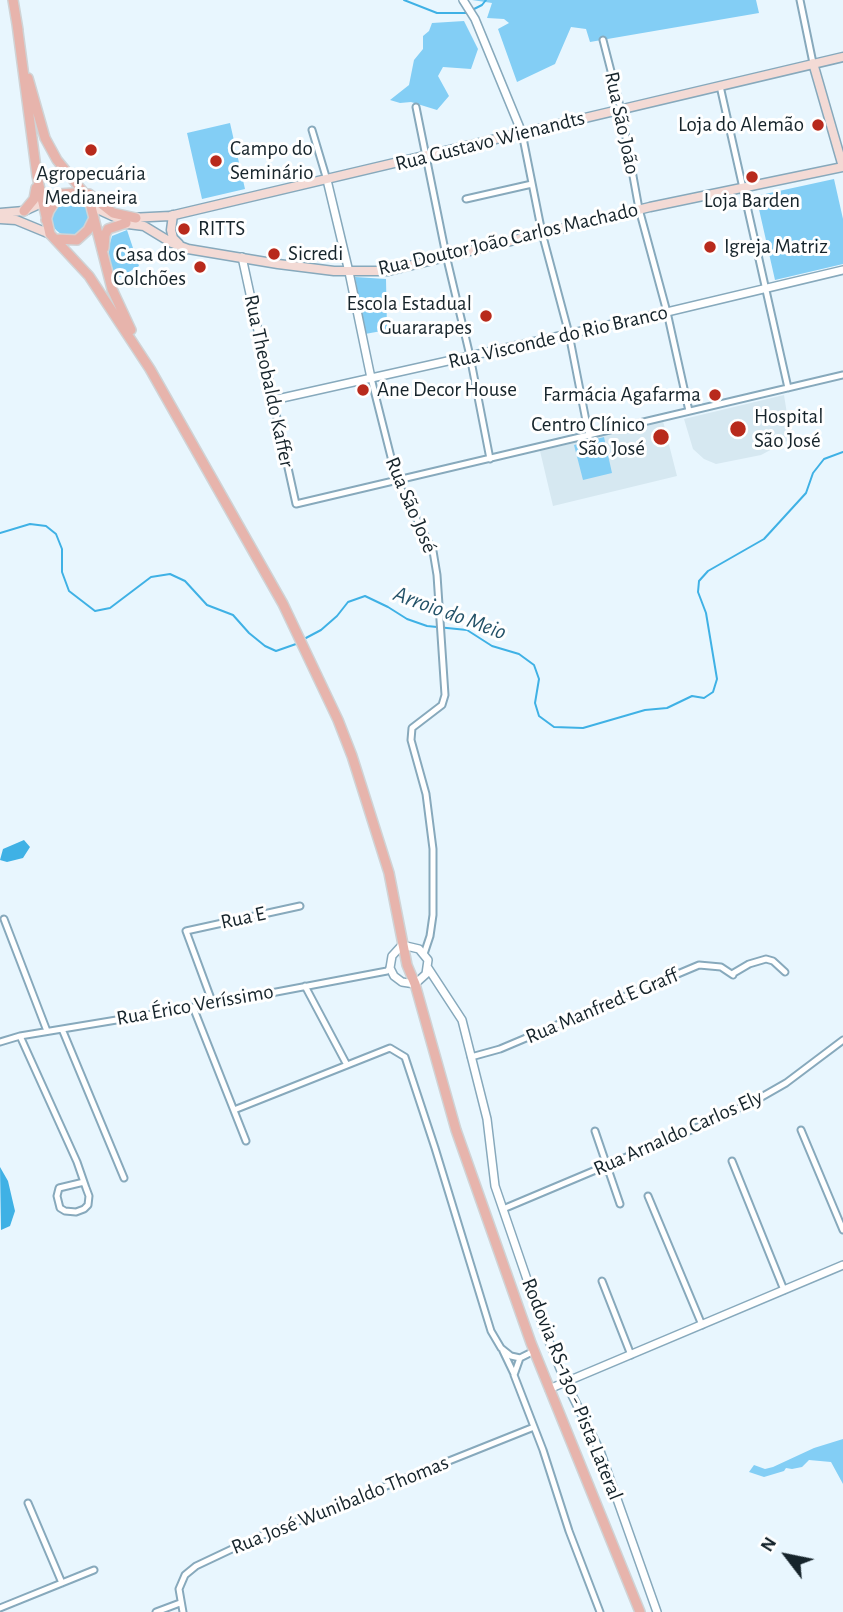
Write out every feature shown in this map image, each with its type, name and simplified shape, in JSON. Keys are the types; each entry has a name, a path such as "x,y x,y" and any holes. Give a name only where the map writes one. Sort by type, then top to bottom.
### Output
{"main road":[{"path":"13,0 27,75 45,138 68,174 89,199 112,289 150,369"},
{"path":"17,24 37,176 46,220 53,237"},
{"name":"Rua Gustavo Wienandts","path":"132,222 327,180 843,57"},
{"path":"813,63 843,167"},
{"name":"Rua Doutor João Carlos Machado","path":"132,222 182,247 278,264 349,272 388,271 639,209 843,167"},
{"path":"68,174 106,209 132,222"},
{"path":"24,211 34,199 37,176"},
{"path":"3,216 24,211 60,194 73,193 111,216 132,222"},
{"path":"46,220 60,194"},
{"path":"173,215 173,239 182,247"},
{"path":"3,216 32,225 53,237 97,287 150,369 290,618 315,670 352,756 374,823 389,873 407,965 415,984 456,1130 534,1351 640,1612"},
{"path":"77,240 88,230 94,218"},
{"path":"53,237 77,240 109,225 132,222"},
{"path":"104,263 105,235 108,229 132,222"}],"street":[{"path":"800,0 813,63"},
{"path":"465,3 475,19 522,133 542,233 569,334 589,436"},
{"name":"Rua São João","path":"603,40 621,110 639,209 667,313 689,411"},
{"path":"720,86 789,388"},
{"path":"416,107 490,459"},
{"name":"Rua São José","path":"312,130 327,180 397,481 433,551 437,575 445,695 442,705 412,729 411,740 426,794 433,849 433,915 425,954"},
{"path":"466,199 532,184"},
{"name":"Rua Theobaldo Kaffer","path":"242,257 296,504 397,481"},
{"name":"Rua Visconde do Rio Branco","path":"273,400 667,313 843,271"},
{"path":"397,481 843,375"},
{"name":"Rua E","path":"213,1004 186,931 300,906"},
{"path":"4,919 47,1031"},
{"path":"402,945 419,949 425,954 428,968 426,974 415,984 402,982 394,976 390,968 393,956 402,945"},
{"name":"Rua Manfred E Graff","path":"471,1057 500,1049 699,965 721,967 733,975 749,964 766,959 774,961 785,972"},
{"name":"Rua Érico Veríssimo","path":"0,1042 47,1031 213,1004 387,971 390,968"},
{"name":"Rodovia RS-130 - Pista Lateral","path":"428,968 462,1020 486,1119 495,1186 544,1329 565,1381 600,1451 657,1612"},
{"path":"305,986 347,1065"},
{"path":"192,1007 246,1141"},
{"path":"62,1029 124,1178"},
{"path":"20,1036 84,1182 89,1196 88,1205 76,1212 60,1208 57,1196 59,1188 84,1182"},
{"name":"Rua Arnaldo Carlos Ely","path":"503,1209 758,1099 786,1083 843,1040"},
{"path":"234,1110 390,1048 405,1058 491,1331 514,1375 600,1612"},
{"path":"801,1130 843,1230"},
{"path":"595,1131 620,1204"},
{"path":"732,1161 784,1290"},
{"path":"649,1196 702,1325"},
{"path":"549,1389 843,1265"},
{"path":"602,1281 631,1355"},
{"path":"501,1348 511,1356 520,1358 534,1351"},
{"path":"514,1375 520,1358"},
{"name":"Rua José Wunibaldo Thomas","path":"180,1603 179,1588 185,1575 196,1566 251,1540 534,1427"},
{"path":"28,1503 62,1583"},
{"path":"0,1608 94,1570"},
{"path":"156,1612 180,1603 183,1612"}],"shaded area":[{"path":"472,0 756,0 759,13 590,42 586,29 571,27 555,64 517,82 498,29 509,23 504,19 487,18 492,3"},
{"path":"464,21 478,49 471,69 443,67 438,76 449,96 437,110 411,102 390,100 409,85 414,60 423,49 423,36 432,23"},
{"name":"Campo do Seminário","path":"230,123 245,189 202,199 187,133"},
{"path":"834,179 843,219 843,264 775,280 756,196"},
{"path":"70,198 84,203 89,217 84,231 70,236 56,231 51,217 56,203"},
{"path":"127,230 139,266 120,277 115,275 109,259 109,247 112,236"},
{"path":"355,277 386,279 387,330 365,334"},
{"name":"Hospital São José","path":"784,395 791,439 761,455 716,464 704,459 693,449 684,419"},
{"path":"663,421 677,476 553,506 540,451"},
{"path":"604,437 612,473 583,480 574,445"},
{"path":"24,840 30,847 23,858 7,862 0,860 3,849"},
{"path":"0,1167 8,1181 15,1211 10,1226 1,1230"},
{"path":"843,1439 843,1484 831,1462 809,1460 802,1467 786,1468 764,1477 749,1472 754,1465 765,1469 773,1467 814,1448"}],"waterway":[{"path":"404,0 437,13 467,13"},
{"path":"472,10 486,0"},
{"name":"Arroio do Meio","path":"304,639 321,630 348,602 365,596 407,619 427,626 467,630 492,646 519,654 534,665 539,679 535,703 539,716 554,727 583,728 645,710 667,708 692,696 704,698 713,692 717,679 706,613 698,592 699,581 708,571 764,539 806,493 813,473 824,459 843,452"},
{"name":"Arroio do Meio","path":"0,533 30,524 46,526 56,534 62,549 62,572 69,591 95,611 110,608 151,577 170,574 185,581 207,605 233,615 265,646 276,651 296,644"}],"place":[{"name":"Loja do Alemão","path":"818,125"},
{"name":"Agropecuária Medianeira","path":"91,150"},
{"name":"Campo do Seminário","path":"216,161"},
{"name":"Loja Barden","path":"752,177"},
{"name":"RITTS","path":"184,229"},
{"name":"Igreja Matriz","path":"710,247"},
{"name":"Sicredi","path":"274,254"},
{"name":"Casa dos Colchões","path":"200,267"},
{"name":"Escola Estadual Guararapes","path":"486,316"},
{"name":"Ane Decor House","path":"363,390"},
{"name":"Farmácia Agafarma","path":"715,395"},
{"name":"Hospital São José","path":"738,429"},
{"name":"Centro Clínico São José","path":"661,437"}]}
